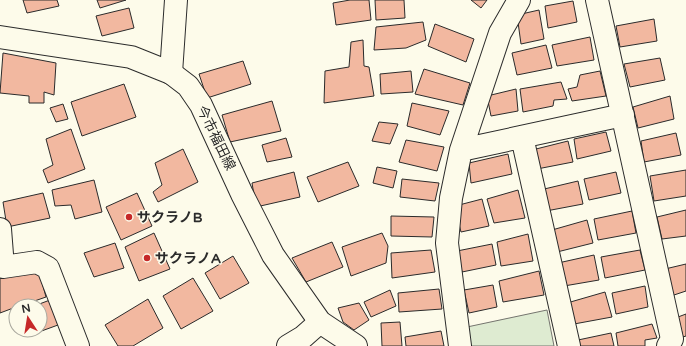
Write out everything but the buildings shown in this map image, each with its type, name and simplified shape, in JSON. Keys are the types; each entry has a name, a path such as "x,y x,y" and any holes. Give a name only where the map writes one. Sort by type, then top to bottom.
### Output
{"street":[{"path":"171,73 176,0"},
{"path":"460,346 447,243 451,198 461,150 500,33 520,0"},
{"path":"597,0 672,339 668,346"},
{"name":"今市福田線","path":"0,37 131,57 171,73 188,86 201,105 242,194 273,255 320,322 356,346"},
{"path":"461,150 623,115"},
{"path":"522,137 569,346"},
{"path":"0,229 3,268 37,262 48,268 78,346"},
{"path":"288,346 303,337 320,322"}],"green space":[{"path":"547,310 554,346 471,346 467,327"}],"place":[{"name":"サクラノB","path":"129,217"},
{"name":"サクラノA","path":"147,258"}]}
